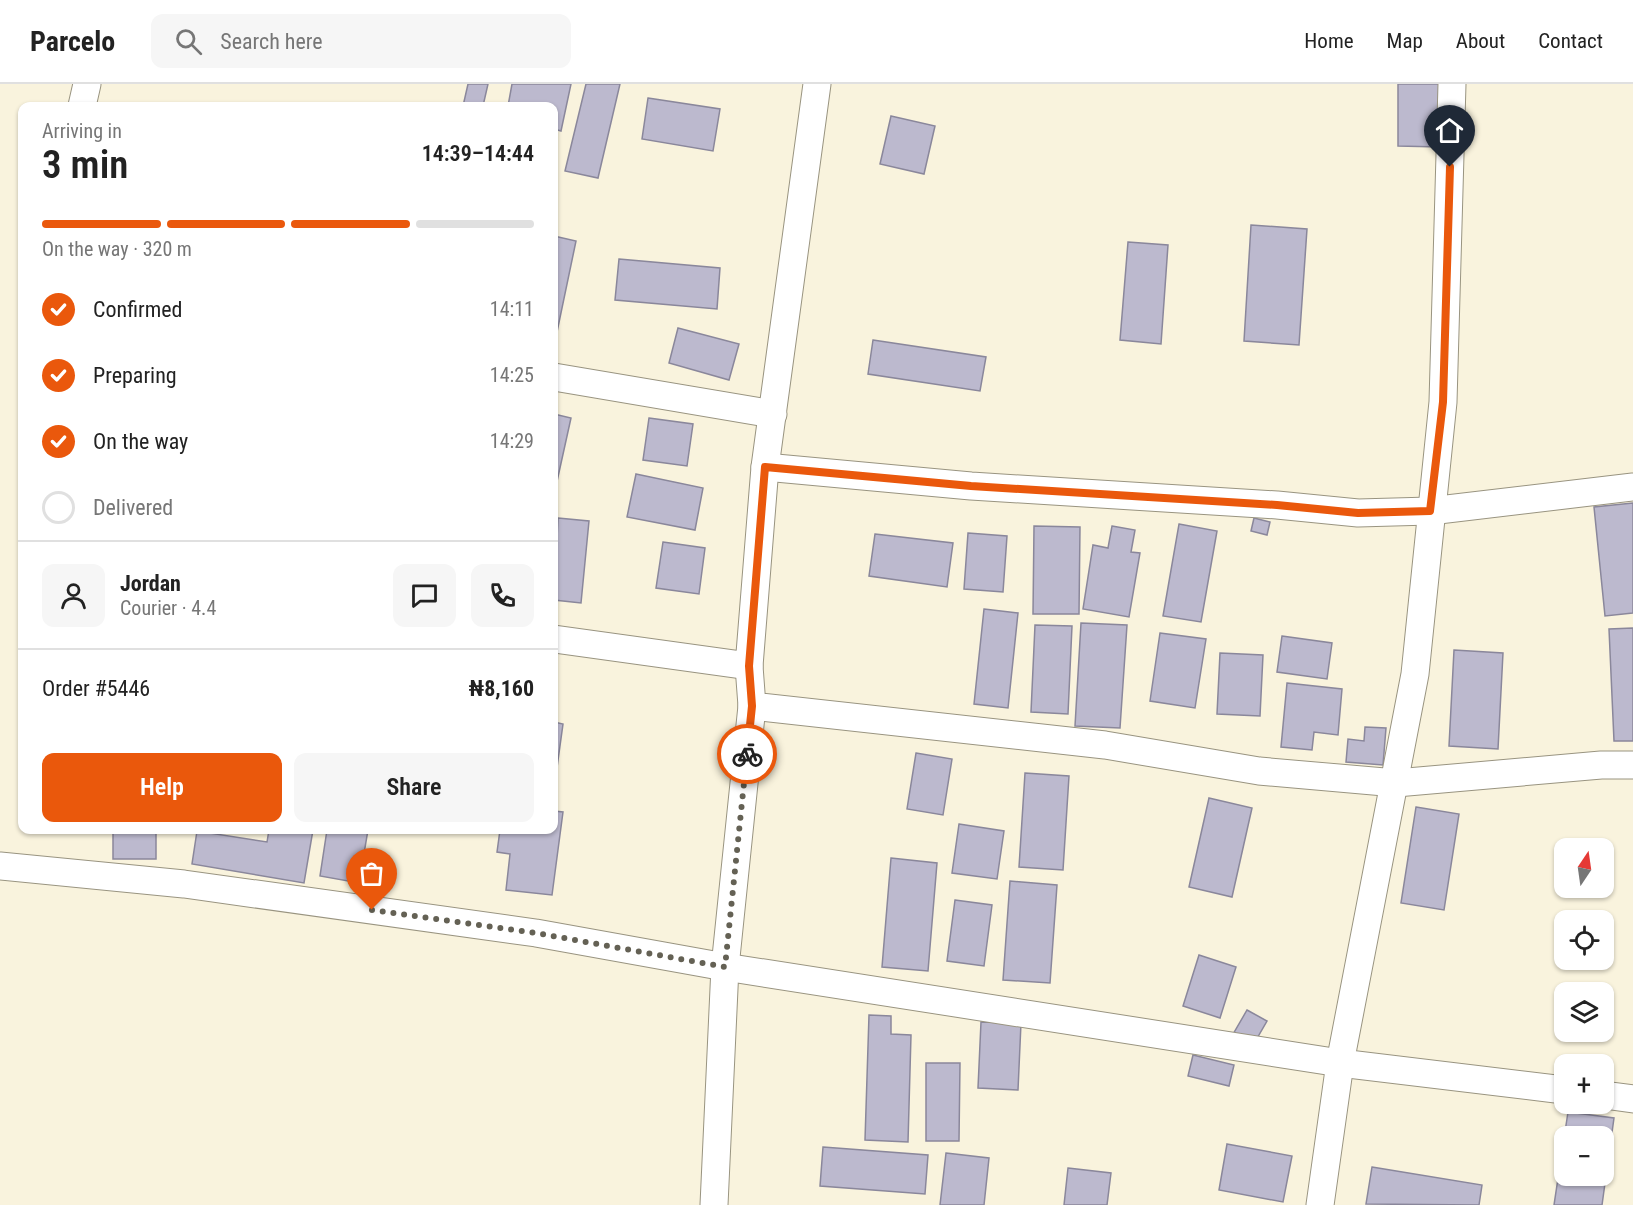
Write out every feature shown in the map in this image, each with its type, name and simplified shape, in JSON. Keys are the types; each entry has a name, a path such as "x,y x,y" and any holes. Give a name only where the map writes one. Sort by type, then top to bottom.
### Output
{"street":[{"path":"83,102 87,84"},
{"path":"714,1205 725,967 752,706 749,666 765,467 817,84"},
{"path":"1320,1205 1340,1063 1396,783 1415,674 1443,402 1452,84"},
{"path":"558,378 772,414"},
{"path":"765,467 971,486 1277,505 1358,513 1430,511 1633,487"},
{"path":"558,640 749,666"},
{"path":"752,706 1105,746 1259,771 1396,783 1601,765 1633,765"},
{"path":"0,866 184,884 536,933 725,967 1340,1063 1554,1089"},
{"path":"1614,1096 1633,1099"}],"building":[{"path":"468,84 488,84 484,102 464,102"},
{"path":"512,84 571,84 561,131 558,130 558,102 509,102"},
{"path":"586,84 620,84 598,178 565,171"},
{"path":"1398,84 1440,84 1440,147 1398,146"},
{"path":"648,98 720,109 713,151 642,139"},
{"path":"891,116 935,126 924,174 880,164"},
{"path":"1251,225 1307,229 1299,345 1244,341"},
{"path":"558,237 576,241 558,327"},
{"path":"1128,242 1168,245 1161,344 1120,340"},
{"path":"619,259 720,268 717,309 615,300"},
{"path":"678,328 739,344 729,380 669,363"},
{"path":"873,340 986,357 980,391 868,374"},
{"path":"558,415 571,418 558,477"},
{"path":"649,418 693,424 687,466 643,460"},
{"path":"636,474 703,488 695,530 627,517"},
{"path":"1633,503 1633,613 1605,616 1594,507"},
{"path":"558,518 589,521 581,603 558,600"},
{"path":"1254,518 1270,522 1267,535 1251,531"},
{"path":"1179,524 1217,531 1201,622 1163,616"},
{"path":"1034,526 1080,527 1079,614 1033,614"},
{"path":"1112,526 1135,530 1131,552 1140,553 1129,617 1083,609 1093,545 1108,548"},
{"path":"968,533 1007,536 1003,592 964,589"},
{"path":"875,534 953,543 947,587 869,576"},
{"path":"663,542 705,548 699,594 656,588"},
{"path":"984,609 1018,613 1008,708 974,704"},
{"path":"1081,623 1127,625 1120,728 1075,726"},
{"path":"1035,625 1072,626 1068,714 1031,712"},
{"path":"1633,628 1633,741 1614,741 1609,629"},
{"path":"1160,633 1206,639 1195,708 1150,701"},
{"path":"1282,636 1332,643 1327,679 1277,672"},
{"path":"1454,650 1503,653 1498,749 1449,746"},
{"path":"1220,653 1263,655 1260,716 1217,714"},
{"path":"1287,683 1342,689 1338,735 1314,732 1312,750 1281,747"},
{"path":"558,723 563,724 558,760"},
{"path":"1365,727 1386,728 1383,765 1346,762 1348,739 1364,741"},
{"path":"916,753 952,759 943,815 907,809"},
{"path":"1025,773 1069,776 1063,870 1019,867"},
{"path":"1209,798 1252,808 1232,897 1189,887"},
{"path":"1416,807 1459,814 1444,910 1401,903"},
{"path":"558,811 563,812 552,895 506,890 510,854 497,852 499,834 558,834"},
{"path":"959,824 1004,831 997,879 952,873"},
{"path":"113,834 156,834 156,859 113,859"},
{"path":"197,834 216,834 267,842 268,834 312,834 304,883 192,864"},
{"path":"326,834 367,834 359,883 320,876"},
{"path":"891,858 937,863 928,971 882,967"},
{"path":"1010,881 1057,885 1050,983 1003,980"},
{"path":"955,900 992,905 984,966 947,961"},
{"path":"1199,955 1236,967 1220,1018 1183,1006"},
{"path":"1247,1010 1267,1021 1252,1047 1232,1036"},
{"path":"869,1015 891,1016 891,1034 911,1035 908,1142 865,1140"},
{"path":"981,1022 1021,1023 1018,1090 978,1088"},
{"path":"1193,1055 1234,1065 1229,1086 1188,1076"},
{"path":"926,1063 960,1063 959,1141 926,1141"},
{"path":"1568,1114 1614,1118 1613,1126 1566,1126"},
{"path":"1227,1144 1292,1156 1283,1202 1219,1190"},
{"path":"823,1147 928,1155 925,1194 820,1186"},
{"path":"946,1153 989,1158 984,1205 940,1205"},
{"path":"1372,1167 1482,1185 1479,1205 1366,1204"},
{"path":"1068,1168 1111,1173 1107,1205 1064,1205"},
{"path":"1557,1186 1605,1186 1602,1205 1554,1205"}],"way so far":[{"path":"372,910 536,933 725,967 747,754"}],"route":[{"path":"747,754 752,706 749,666 765,467 971,486 1277,505 1358,513 1430,511 1443,402 1450,167"}]}
